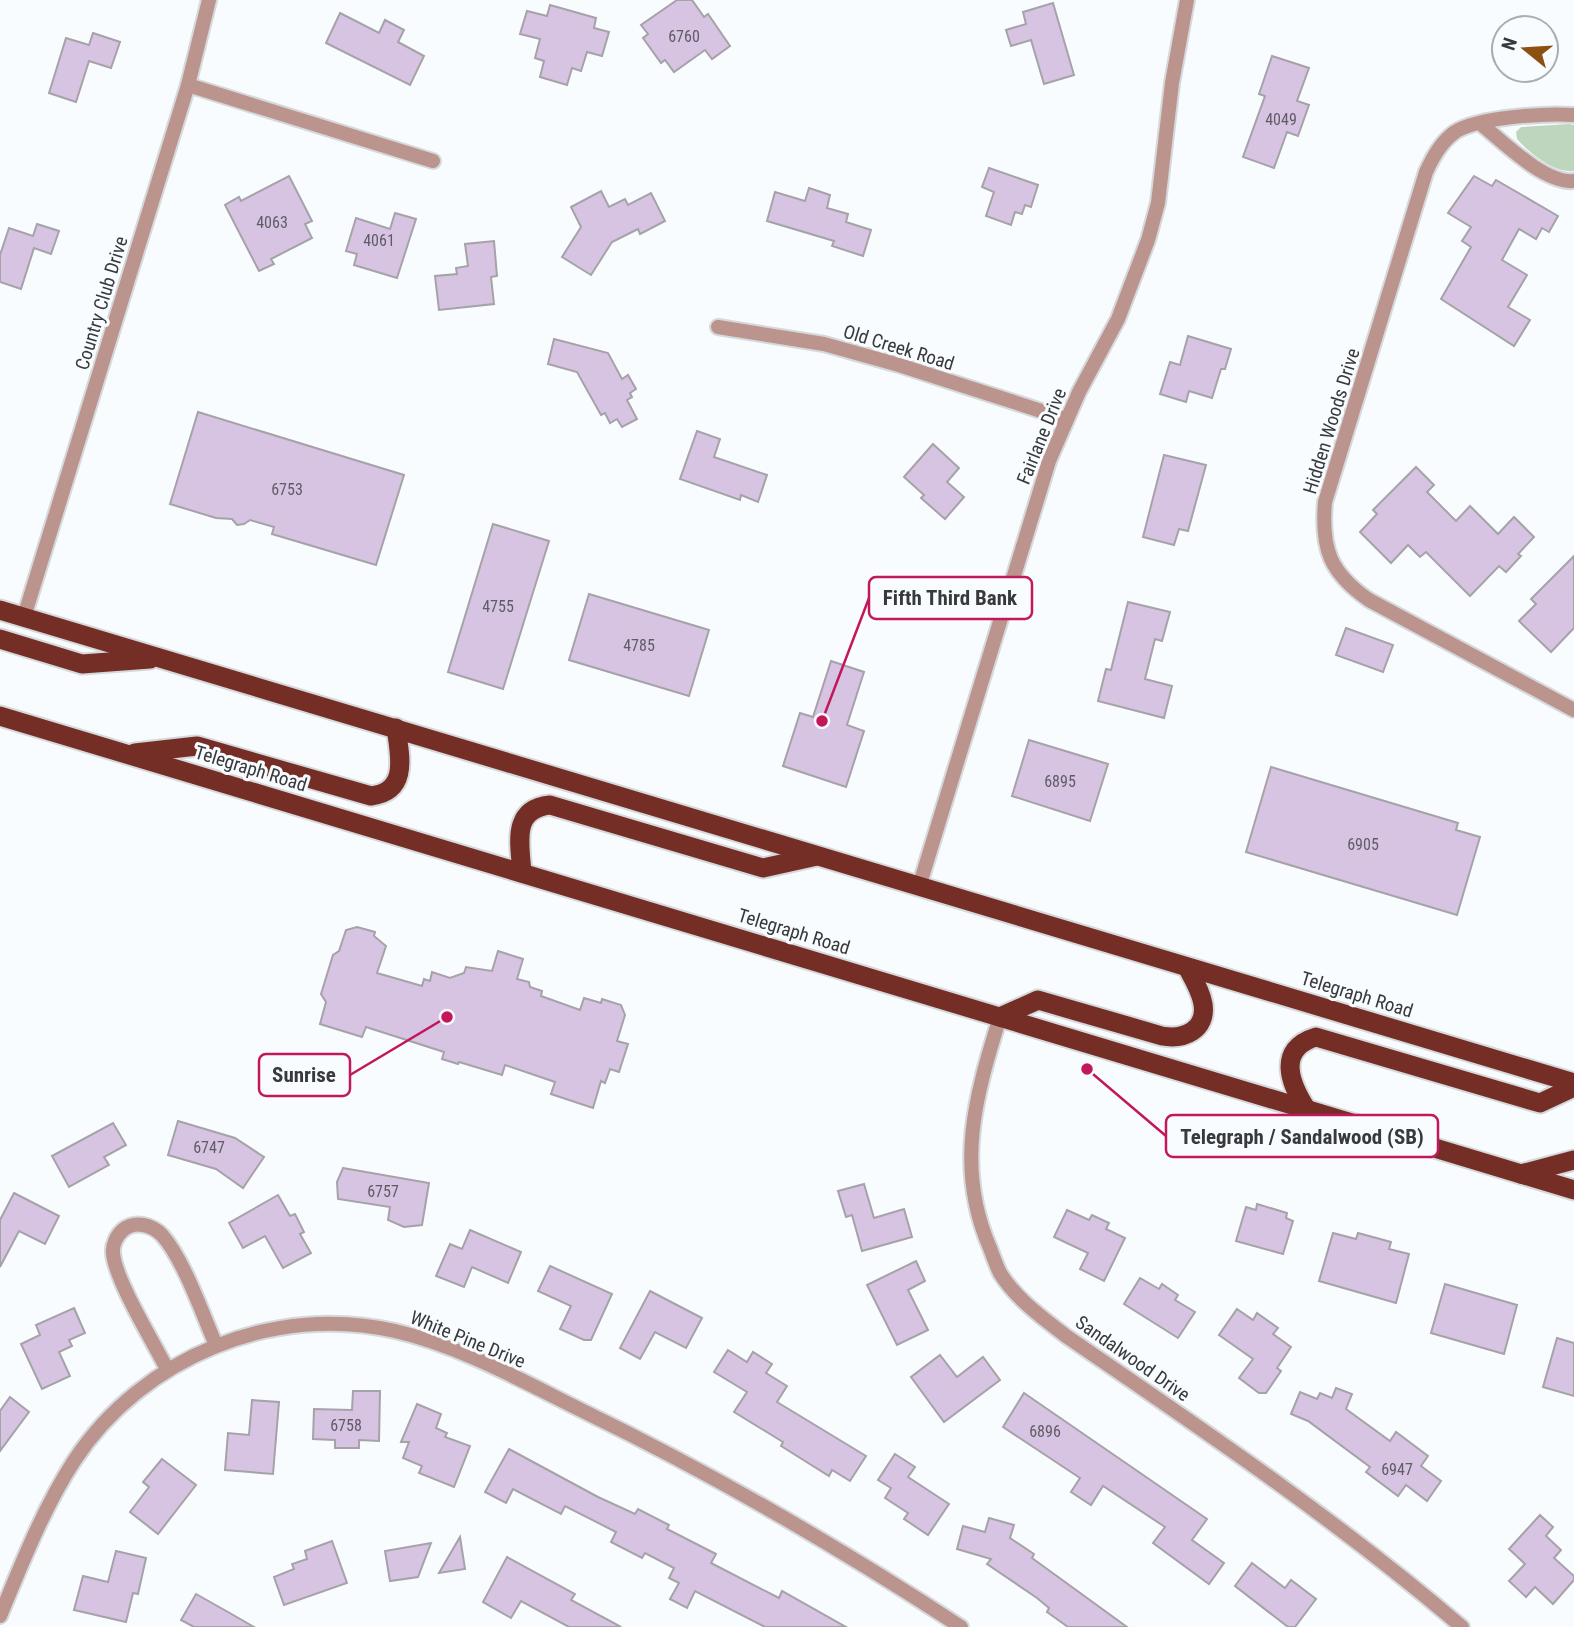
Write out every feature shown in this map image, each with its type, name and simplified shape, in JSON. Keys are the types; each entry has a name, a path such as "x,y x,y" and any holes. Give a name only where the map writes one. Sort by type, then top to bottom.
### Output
{"highway":[{"name":"Telegraph Road","path":"0,610 1574,1085"},
{"path":"0,639 82,664 162,658"},
{"name":"Telegraph Road","path":"0,716 1574,1190"},
{"path":"127,754 197,746 352,793 371,796 387,791 397,780 400,765 396,729"},
{"path":"522,873 521,826 526,816 534,809 551,805 763,868 818,855"},
{"path":"1000,1017 1038,1000 1162,1036 1187,1036 1200,1024 1204,1006 1187,967"},
{"path":"1307,1110 1295,1091 1290,1069 1291,1057 1296,1047 1304,1040 1316,1037 1540,1103 1574,1085"},
{"path":"1520,1174 1574,1160"}],"street":[{"name":"Country Club Drive","path":"24,617 188,85 209,0"},
{"name":"Fairlane Drive","path":"919,887 1049,461 1066,419 1118,319 1148,240 1158,203 1172,83 1187,0"},
{"path":"188,85 433,161"},
{"name":"Hidden Woods Drive","path":"1574,115 1522,116 1481,124 1455,132 1434,155 1426,172 1325,502 1323,526 1326,548 1335,568 1350,587 1369,600 1574,710"},
{"path":"1481,124 1549,176 1574,181"},
{"name":"Old Creek Road","path":"718,327 824,344 899,365 1066,419"},
{"name":"Sandalwood Drive","path":"1000,1017 977,1095 970,1160 977,1213 1000,1273 1025,1302 1066,1336 1265,1472 1372,1553 1461,1627"},
{"path":"167,1369 129,1295 115,1261 113,1245 123,1230 131,1225 150,1227 160,1233 169,1245 216,1345"},
{"name":"White Pine Drive","path":"0,1616 45,1514 74,1461 109,1419 167,1369 216,1345 248,1334 338,1322 387,1329 432,1343 548,1394 666,1453 874,1571 961,1627"}],"green space":[{"path":"1574,125 1574,171 1551,166 1535,156 1517,139 1516,132 1521,127"}],"building":[{"path":"677,0 692,0 704,17 708,14 730,46 712,59 705,50 674,72 665,60 661,63 643,38 648,34 641,25"},
{"path":"1053,3 1074,75 1044,84 1031,40 1011,46 1006,30 1026,24 1023,12"},
{"path":"550,5 596,18 594,28 609,32 602,56 587,52 581,71 572,68 567,85 540,77 544,61 535,58 540,39 520,34 527,11 547,16"},
{"path":"340,13 379,33 385,20 404,30 398,42 424,56 410,85 326,43"},
{"path":"93,33 120,42 111,68 89,61 76,102 49,93 66,38 89,45"},
{"path":"1272,56 1309,68 1297,101 1309,105 1298,136 1287,132 1274,168 1243,157 1265,96 1259,94"},
{"path":"989,168 1038,185 1031,207 1025,205 1022,214 1015,212 1011,225 986,216 994,192 982,187"},
{"path":"289,176 312,221 305,224 312,238 271,259 274,264 259,271 225,205 239,197 241,201"},
{"path":"1474,176 1492,186 1496,180 1558,216 1549,232 1542,228 1536,239 1519,229 1502,260 1527,275 1508,307 1530,320 1514,346 1441,299 1471,247 1462,241 1471,227 1448,213"},
{"path":"809,188 830,195 827,208 848,214 846,222 871,230 863,256 832,246 834,241 767,221 775,192 805,201"},
{"path":"601,191 609,207 625,199 628,205 651,193 665,221 640,234 638,229 612,242 591,275 562,257 581,227 571,207"},
{"path":"395,213 416,219 397,278 354,265 357,254 346,251 356,218 390,229"},
{"path":"37,224 59,231 51,254 34,248 21,289 0,282 0,255 9,228 33,236"},
{"path":"494,241 497,276 491,277 494,304 439,310 435,276 457,274 456,268 468,266 465,244"},
{"path":"1188,336 1231,349 1212,398 1189,391 1186,402 1160,394 1170,362 1180,365"},
{"path":"554,339 608,353 622,379 628,375 636,389 630,393 632,397 627,400 637,419 622,427 617,419 610,423 605,413 601,415 577,372 548,364"},
{"path":"198,412 404,475 376,565 272,534 274,527 250,520 237,525 232,519 216,518 170,504"},
{"path":"697,431 720,439 714,457 767,475 758,502 741,495 740,500 680,479"},
{"path":"933,444 959,468 947,482 964,497 945,519 921,498 924,495 904,477"},
{"path":"1164,455 1206,465 1188,531 1179,529 1174,545 1143,537"},
{"path":"1416,467 1434,485 1427,492 1456,521 1470,506 1498,534 1514,517 1534,537 1506,572 1499,566 1470,596 1426,552 1420,557 1408,545 1391,563 1360,532 1377,514 1373,510"},
{"path":"493,524 549,541 503,689 448,672"},
{"path":"1574,556 1574,628 1551,652 1519,621 1536,604 1531,599"},
{"path":"589,594 709,630 689,696 569,660"},
{"path":"1128,602 1170,612 1162,641 1155,639 1145,679 1172,686 1164,718 1098,701 1106,669 1111,670"},
{"path":"1346,628 1393,645 1383,672 1336,655"},
{"path":"831,661 864,672 847,725 864,731 846,787 783,766 800,713 813,717"},
{"path":"1029,740 1108,764 1090,821 1012,796"},
{"path":"1271,767 1458,823 1456,830 1480,837 1457,915 1246,852"},
{"path":"357,927 375,932 374,936 386,946 377,973 422,986 424,979 430,981 432,972 450,978 464,973 466,967 492,971 498,951 523,959 517,979 529,982 530,987 542,991 541,996 580,1010 584,998 601,1003 602,999 621,1005 625,1015 617,1041 628,1044 619,1072 610,1069 605,1083 601,1081 593,1108 551,1094 555,1082 505,1065 502,1075 442,1059 444,1052 366,1027 362,1037 320,1024 326,1002 321,994 333,955 339,951 346,930"},
{"path":"178,1121 235,1138 264,1157 243,1188 216,1169 168,1155"},
{"path":"113,1123 126,1145 104,1157 109,1165 69,1187 52,1156"},
{"path":"343,1168 429,1183 422,1225 404,1227 388,1220 390,1207 338,1199 337,1182"},
{"path":"864,1184 874,1218 904,1209 912,1237 862,1251 852,1215 846,1217 838,1191"},
{"path":"14,1193 59,1216 45,1244 19,1231 0,1267 0,1220"},
{"path":"278,1195 290,1216 295,1214 304,1232 300,1234 311,1253 283,1268 265,1236 243,1248 229,1223"},
{"path":"1257,1204 1287,1213 1286,1218 1293,1221 1283,1254 1236,1241 1246,1207 1256,1210"},
{"path":"1067,1210 1089,1220 1092,1215 1109,1223 1106,1229 1125,1238 1104,1281 1080,1269 1088,1253 1054,1237"},
{"path":"470,1230 521,1252 508,1283 472,1267 464,1287 436,1276 450,1244 462,1249"},
{"path":"1333,1233 1356,1239 1358,1233 1391,1242 1389,1249 1409,1254 1396,1303 1319,1281"},
{"path":"916,1261 925,1281 908,1290 928,1330 897,1345 867,1285"},
{"path":"550,1266 612,1294 591,1340 584,1340 560,1329 571,1306 538,1291"},
{"path":"1140,1278 1159,1289 1162,1284 1178,1295 1175,1300 1195,1312 1178,1338 1124,1304"},
{"path":"1445,1284 1517,1305 1504,1354 1431,1333"},
{"path":"650,1291 702,1318 686,1348 655,1332 640,1359 620,1348"},
{"path":"74,1308 85,1333 69,1340 72,1346 59,1352 70,1376 42,1389 21,1344 40,1335 36,1325"},
{"path":"1237,1309 1253,1320 1257,1313 1278,1328 1273,1334 1291,1347 1277,1368 1281,1371 1266,1393 1259,1393 1239,1378 1253,1359 1219,1335"},
{"path":"1557,1338 1574,1343 1574,1396 1543,1387"},
{"path":"728,1350 747,1362 753,1352 772,1364 766,1373 787,1386 777,1402 866,1456 850,1481 832,1470 829,1476 781,1446 783,1442 734,1412 747,1392 714,1372"},
{"path":"940,1355 957,1377 983,1357 1000,1380 944,1422 911,1377"},
{"path":"1336,1388 1352,1394 1346,1409 1390,1441 1396,1432 1428,1456 1421,1466 1441,1481 1427,1501 1406,1485 1398,1496 1366,1472 1370,1467 1308,1421 1291,1414 1300,1392 1317,1399 1320,1393 1332,1398"},
{"path":"353,1391 380,1391 379,1441 359,1440 359,1448 335,1448 335,1440 313,1439 314,1409 352,1410"},
{"path":"1024,1393 1207,1519 1192,1540 1224,1563 1209,1584 1153,1543 1165,1527 1103,1486 1091,1505 1071,1492 1080,1478 1003,1427"},
{"path":"10,1397 29,1412 0,1451 0,1411"},
{"path":"252,1400 279,1402 273,1474 225,1470 228,1433 249,1435"},
{"path":"417,1404 441,1414 436,1428 447,1433 445,1437 470,1446 454,1487 419,1473 422,1466 403,1458 409,1442 401,1442"},
{"path":"509,1449 598,1497 635,1514 638,1509 669,1525 667,1529 716,1554 711,1563 779,1598 782,1591 846,1627 765,1627 695,1591 687,1608 670,1599 679,1583 669,1578 674,1568 645,1553 642,1558 611,1542 616,1532 565,1506 561,1514 513,1489 506,1503 485,1492"},
{"path":"895,1454 915,1467 908,1477 949,1504 928,1535 904,1519 908,1513 885,1498 891,1488 878,1480"},
{"path":"162,1459 196,1485 158,1534 130,1512 149,1487 143,1482"},
{"path":"1540,1515 1553,1527 1546,1536 1561,1550 1554,1558 1574,1576 1574,1580 1553,1604 1535,1587 1526,1597 1509,1581 1525,1564 1509,1549"},
{"path":"989,1518 1014,1525 1010,1538 1034,1554 1032,1558 1127,1627 1068,1627 1047,1612 1049,1608 1037,1598 987,1564 991,1559 957,1549 963,1526 985,1532"},
{"path":"460,1537 465,1569 439,1573"},
{"path":"332,1541 347,1583 284,1605 274,1577 294,1569 292,1564 307,1559 305,1551"},
{"path":"431,1543 418,1577 390,1581 385,1551"},
{"path":"116,1551 146,1558 138,1594 133,1593 126,1622 74,1610 83,1576 108,1582"},
{"path":"507,1557 575,1594 571,1600 621,1627 569,1627 521,1601 511,1618 483,1602"},
{"path":"1252,1563 1285,1588 1291,1580 1316,1599 1295,1627 1288,1627 1235,1586"},
{"path":"196,1594 254,1627 194,1627 181,1620"}],"place":[{"name":"Fifth Third Bank","path":"822,721"},
{"name":"Sunrise","path":"447,1017"},
{"name":"Telegraph / Sandalwood (SB)","path":"1087,1069"}]}
